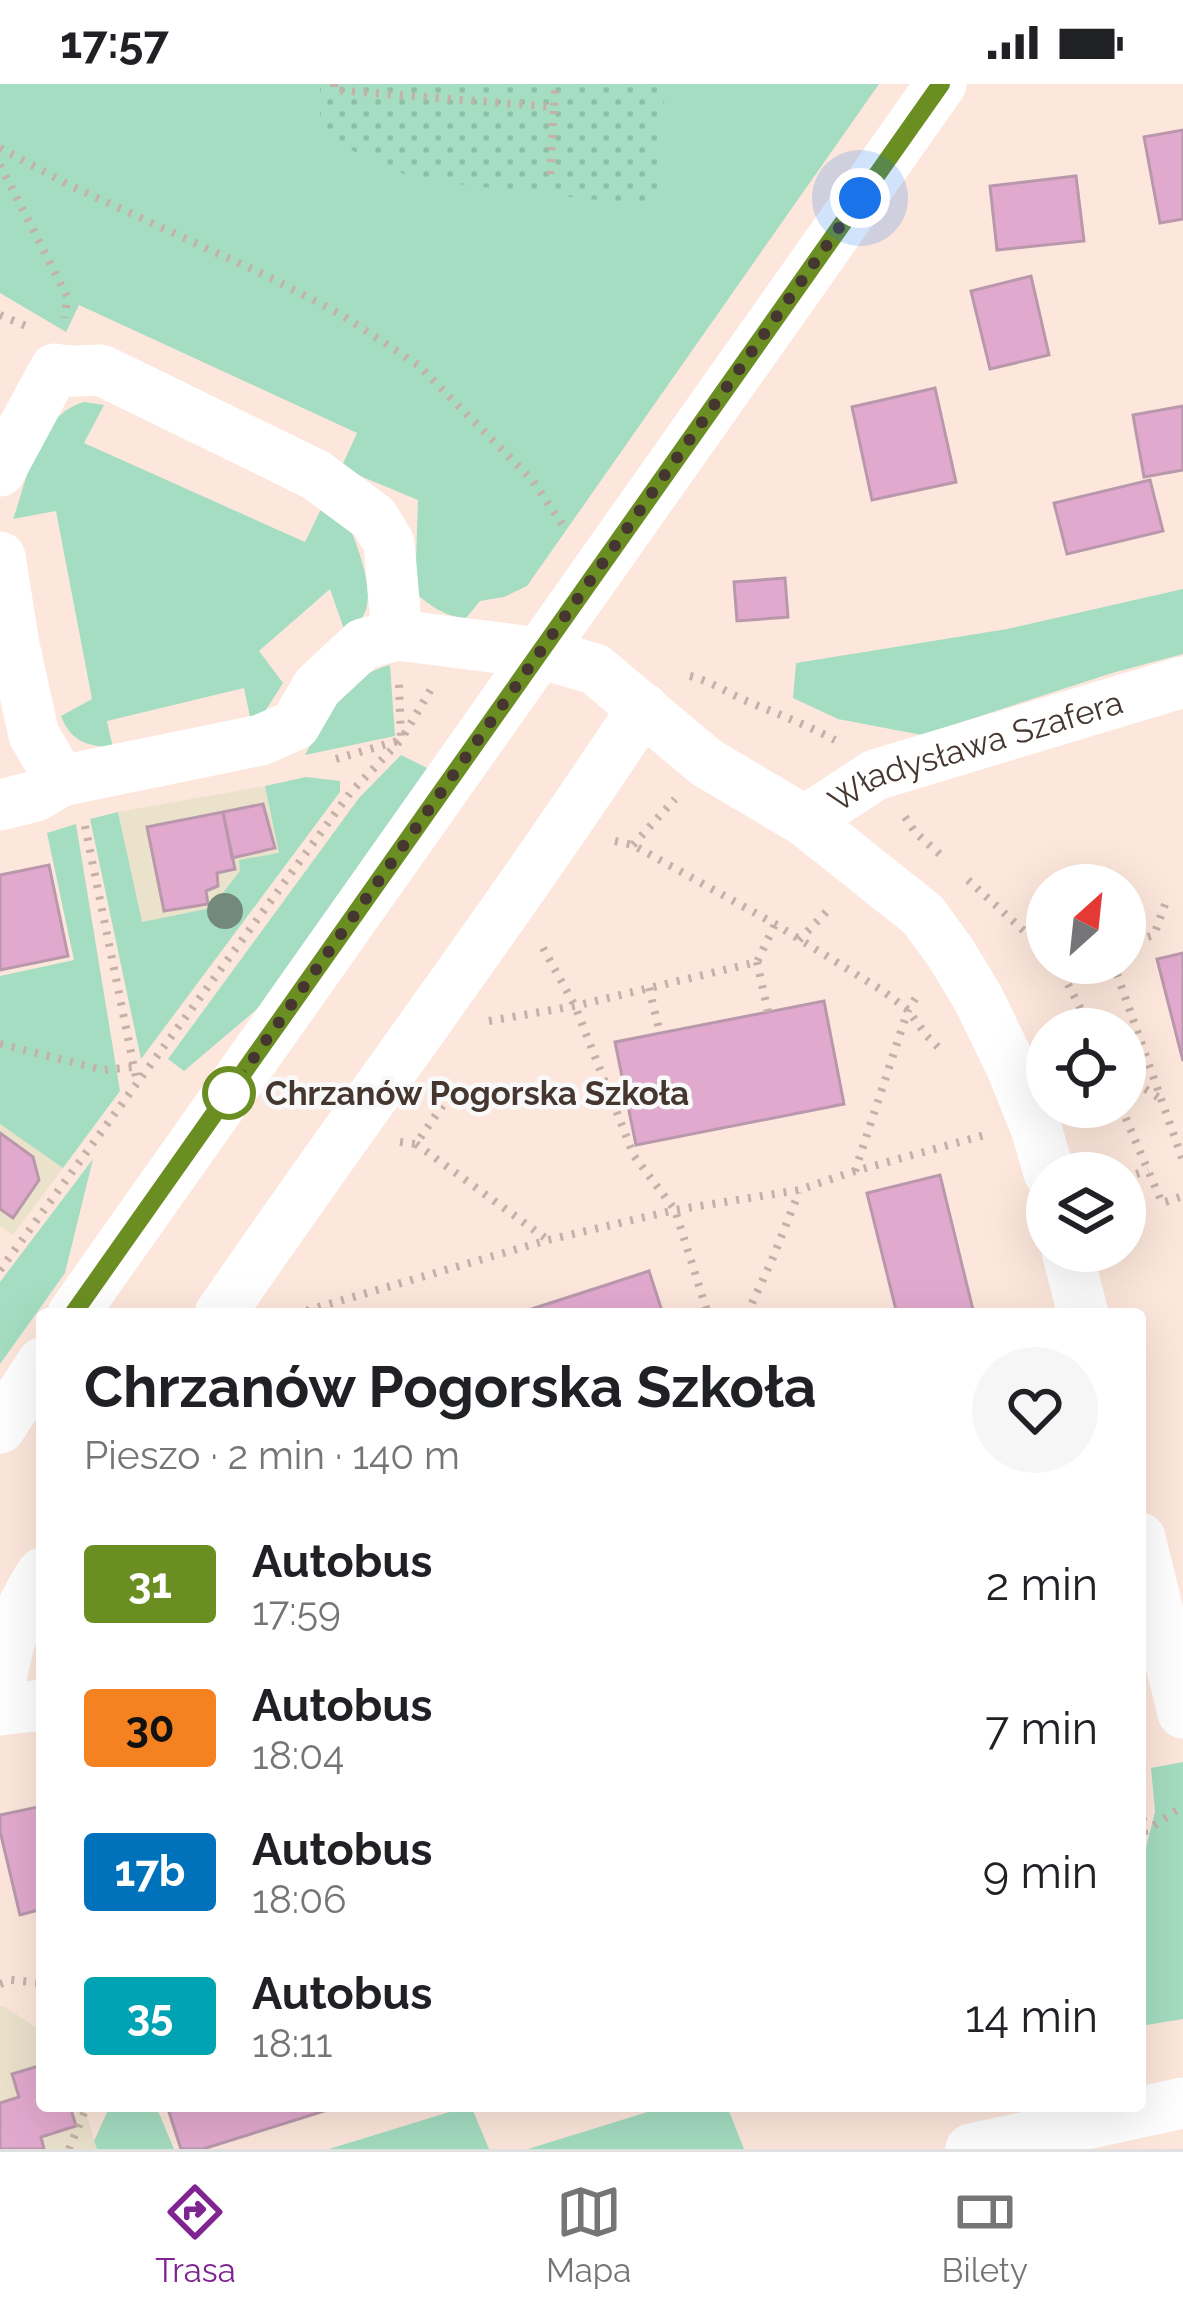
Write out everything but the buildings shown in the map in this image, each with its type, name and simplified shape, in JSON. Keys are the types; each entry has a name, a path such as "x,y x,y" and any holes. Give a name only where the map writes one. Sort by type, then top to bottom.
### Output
{"street":[{"path":"77,1308 941,84"},
{"path":"0,471 55,369 101,370 316,475 374,518 389,543 398,635 363,644 317,687 295,725 261,740 72,797 36,796 0,805"},
{"path":"0,556 34,735 72,797"},
{"name":"Władysława Szafera","path":"398,635 539,653 595,669 707,764 805,821 875,775 1183,682"},
{"path":"224,1308 567,824 643,708"},
{"path":"805,821 923,914 978,998 1011,1066 1043,1152"},
{"path":"1072,1272 1081,1308"},
{"path":"0,1428 36,1372"},
{"path":"1146,1562 1183,1712"},
{"path":"0,1685 8,1640 36,1582"},
{"path":"0,1710 36,1706"},
{"path":"971,2149 1049,2141 1183,2103"}],"path":[{"path":"334,84 334,90 554,107"},
{"path":"550,174 555,84"},
{"path":"0,148 68,185 266,276 342,316 418,365 533,481 570,537"},
{"path":"0,165 67,296 65,319"},
{"path":"72,797 137,1083"},
{"path":"567,824 585,834 633,845 776,924 908,1010 926,1036 957,1065"},
{"path":"1146,937 1154,935 1168,896"},
{"path":"768,1012 757,962 776,924"},
{"path":"536,934 575,1006 634,1156 675,1210 706,1308"},
{"path":"856,1171 908,1010 950,952"},
{"path":"485,1022 575,1006 757,962"},
{"path":"649,988 660,1033"},
{"path":"0,1044 104,1070 133,1067"},
{"path":"1146,1058 1183,1161"},
{"path":"1146,1090 1163,1101"},
{"path":"1130,1128 1162,1203 1183,1196"},
{"path":"316,1308 548,1240 675,1210 799,1190 988,1135"},
{"path":"416,1144 548,1240"},
{"path":"750,1308 799,1190"},
{"path":"1146,1832 1183,1806"},
{"path":"0,1984 36,1982"},
{"path":"69,2149 84,2112"}],"shaded area":[{"path":"265,786 279,853 241,871 211,908 141,923 118,812"},
{"path":"0,1124 63,1168 13,1235 0,1226"},
{"path":"0,2006 4,2006 36,2028 36,2112 86,2112 97,2149 0,2149"}],"green space":[{"path":"0,84 879,84 527,586 480,601 466,618 445,613 415,593 418,500 341,468 357,433 79,305 66,332 0,293"},
{"path":"320,84 665,84 659,207 415,179 320,136"},
{"path":"84,402 104,405 84,443 305,542 322,507 348,522 365,571 366,609 345,632 330,589 259,651 283,683 264,713 250,717 244,688 107,721 113,748 81,741 65,725 61,716 92,699 56,511 13,519 45,434 68,409"},
{"path":"1183,589 1183,654 922,735 838,719 793,698 796,663 1007,629"},
{"path":"390,665 395,736 305,755 348,688"},
{"path":"401,755 431,770 263,1004 184,1071 168,1059 359,798"},
{"path":"306,777 340,781 340,792 141,1059 90,819 118,812 142,922 211,908 240,871 239,860 279,853 265,786"},
{"path":"76,824 120,1091 63,1168 0,1124 0,976 74,960 47,833"},
{"path":"93,1159 65,1273 0,1364 0,1282"},
{"path":"1183,1762 1183,2019 1146,2025 1146,1847 1155,1812 1151,1768"},
{"path":"107,2112 159,2112 174,2149 97,2149 94,2141"},
{"path":"451,2112 474,2112 489,2149 329,2149"},
{"path":"648,2112 729,2112 744,2149 528,2149"}],"bus line":[{"name":"31","path":"77,1308 941,84"}],"place":[{"name":"Chrzanów Pogorska Szkoła","path":"229,1093"}],"route":[{"path":"229,1093 860,198"}]}
